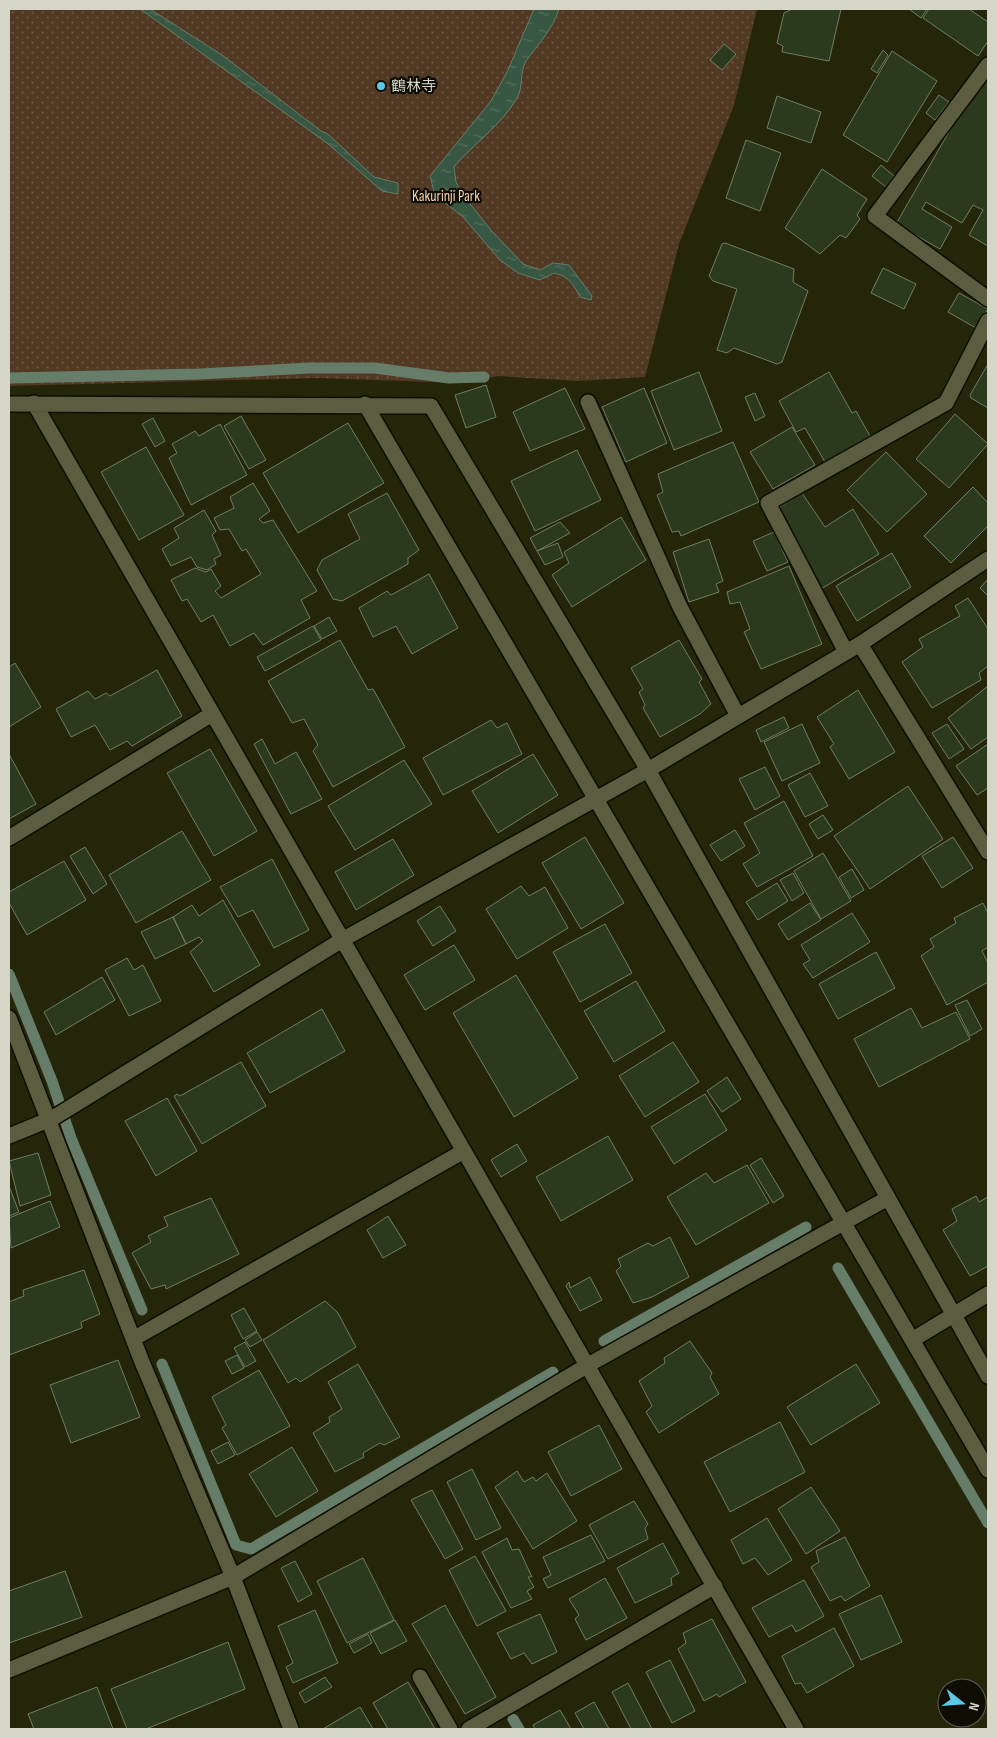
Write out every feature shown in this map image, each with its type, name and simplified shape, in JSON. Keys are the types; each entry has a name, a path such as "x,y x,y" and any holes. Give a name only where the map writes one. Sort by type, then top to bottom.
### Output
{"street":[{"path":"988,65 875,216 988,299"},
{"path":"846,652 768,502 946,403 988,321"},
{"path":"588,402 680,607 738,716"},
{"path":"34,403 716,1586 796,1729"},
{"path":"9,404 365,404 431,406 648,770 952,1315 988,1376"},
{"path":"365,404 988,1470"},
{"path":"9,1136 51,1119 342,940 648,770 860,644 988,559"},
{"path":"860,644 988,852"},
{"path":"9,838 212,714"},
{"path":"9,1018 51,1119 133,1339 233,1577 290,1729"},
{"path":"133,1339 464,1151"},
{"path":"9,1670 233,1577 588,1365 888,1198"},
{"path":"912,1340 988,1294"},
{"path":"469,1729 716,1586"},
{"path":"420,1677 450,1729"}],"green space":[{"name":"Kakurinji Park","path":"9,9 757,9 734,105 679,244 645,377 578,381 498,376 460,383 318,378 9,386"}],"water":[{"path":"140,9 150,9 222,55 321,131 328,134 374,177 398,183 398,194 382,191 327,143"},
{"path":"534,9 559,9 549,30 526,61 517,98 495,126 454,167 456,182 463,195 490,229 523,264 540,270 553,263 569,265 592,296 591,300 580,297 573,284 563,276 554,273 540,280 518,273 500,260 463,217 435,195 430,176 491,101 508,70"}],"building":[{"path":"792,9 841,9 829,61 782,52 783,46 777,43 784,13"},
{"path":"909,9 927,9 921,18"},
{"path":"929,9 969,9 988,22 988,41 978,56 923,18"},
{"path":"724,44 736,54 722,70 710,60"},
{"path":"883,50 888,55 877,73 871,69"},
{"path":"892,51 937,81 887,162 843,135"},
{"path":"981,76 988,80 988,246 969,235 983,210 973,205 962,223 926,202 922,209 952,227 940,249 896,224"},
{"path":"939,95 949,102 935,120 926,113"},
{"path":"777,96 821,112 811,143 767,128"},
{"path":"746,140 781,153 760,211 726,198"},
{"path":"881,165 894,176 886,187 872,176"},
{"path":"822,169 867,199 857,215 860,219 846,238 840,235 820,254 785,228"},
{"path":"725,243 794,269 793,282 808,291 782,362 777,364 734,348 727,353 717,350 737,289 713,281 709,276 722,244"},
{"path":"883,268 916,284 904,309 871,293"},
{"path":"959,293 988,309 976,328 948,312"},
{"path":"988,364 988,408 971,398 970,395"},
{"path":"699,372 722,431 674,450 651,391"},
{"path":"829,372 852,413 856,411 870,436 825,462 805,428 796,432 779,401"},
{"path":"486,385 496,417 466,428 455,395"},
{"path":"565,388 585,429 530,451 513,412"},
{"path":"644,388 667,443 626,462 602,407"},
{"path":"755,393 765,416 755,421 745,397"},
{"path":"955,414 988,444 949,488 916,459"},
{"path":"241,416 266,460 249,469 224,426"},
{"path":"153,418 165,441 155,447 142,424"},
{"path":"348,423 384,483 298,533 263,473"},
{"path":"220,424 247,475 191,505 169,458 177,453 172,444 195,431 199,436"},
{"path":"792,427 815,465 773,489 750,452"},
{"path":"733,442 759,502 681,536 679,531 672,532 657,495 663,492 658,474"},
{"path":"146,447 184,515 139,540 101,472"},
{"path":"577,450 601,500 535,531 511,481"},
{"path":"886,452 927,494 887,532 847,490"},
{"path":"253,483 270,511 259,519 263,523 273,520 317,591 301,600 310,618 263,645 254,633 230,646 213,615 201,622 187,599 182,601 171,580 195,568 206,572 211,569 221,586 215,591 221,598 261,574 246,549 242,551 229,529 220,530 214,518 234,508 230,497"},
{"path":"973,487 988,503 988,526 951,563 924,536"},
{"path":"387,493 419,550 408,558 408,564 342,601 333,599 317,570 322,560 360,539 348,514"},
{"path":"802,493 825,527 853,509 879,554 821,589 799,553 802,550 778,508"},
{"path":"204,510 216,531 212,535 221,555 214,559 216,564 207,570 197,567 191,557 171,566 162,549 179,538 174,528"},
{"path":"621,517 646,560 572,607 552,575 569,563 564,552"},
{"path":"560,522 570,533 537,551 530,538"},
{"path":"774,532 788,562 767,571 753,541"},
{"path":"709,539 723,581 716,584 719,592 689,602 673,552"},
{"path":"558,543 563,557 545,565 537,551"},
{"path":"892,553 911,587 857,621 836,586"},
{"path":"789,566 822,644 761,669 744,632 750,629 740,602 730,604 727,592"},
{"path":"429,574 458,628 412,654 396,626 373,637 359,608 387,591 391,595"},
{"path":"988,579 988,596 980,588"},
{"path":"968,598 988,629 988,666 979,673 981,680 932,708 902,662 923,647 919,639 960,616 955,606"},
{"path":"329,617 337,631 322,639 314,626"},
{"path":"313,626 321,640 265,671 257,657"},
{"path":"340,640 368,690 373,689 405,747 333,787 313,751 318,745 304,719 292,723 268,681"},
{"path":"679,640 702,679 699,682 711,704 700,714 660,737 643,708 645,705 639,692 643,689 631,668"},
{"path":"15,663 41,707 9,727 9,667"},
{"path":"157,670 182,716 132,746 127,741 110,750 95,725 71,737 56,709 88,691 95,699 106,693 110,696"},
{"path":"988,686 988,737 971,749 948,718"},
{"path":"858,690 895,752 849,779 830,747 834,744 817,717"},
{"path":"784,717 789,728 761,742 756,730"},
{"path":"491,720 497,728 507,723 522,754 443,795 423,758"},
{"path":"802,724 820,763 782,781 764,742"},
{"path":"947,724 964,749 949,759 932,733"},
{"path":"262,739 275,764 296,752 322,799 291,814 254,744"},
{"path":"988,744 988,788 977,795 956,766"},
{"path":"210,749 257,831 214,856 167,773"},
{"path":"9,754 36,804 9,819"},
{"path":"533,754 558,795 498,833 472,791"},
{"path":"404,760 432,804 355,850 328,806"},
{"path":"765,767 780,796 755,810 739,779"},
{"path":"810,773 828,806 805,817 788,785"},
{"path":"908,786 943,839 870,889 834,836"},
{"path":"784,801 813,856 757,887 743,864 760,853 744,823"},
{"path":"823,815 833,830 818,839 809,824"},
{"path":"735,830 745,846 721,861 710,845"},
{"path":"182,831 211,880 136,923 109,875"},
{"path":"585,837 624,903 581,929 542,863"},
{"path":"953,837 973,868 942,888 922,856"},
{"path":"393,839 414,875 356,910 335,872"},
{"path":"85,847 107,884 93,894 70,856"},
{"path":"823,853 851,901 821,919 794,871"},
{"path":"272,859 309,930 274,948 253,910 238,917 220,887"},
{"path":"64,861 86,900 27,935 9,903 9,892"},
{"path":"852,869 864,890 851,898 839,877"},
{"path":"793,873 804,893 792,901 780,880"},
{"path":"777,883 788,901 758,920 746,902"},
{"path":"521,886 529,896 545,887 568,928 517,959 486,909"},
{"path":"223,900 260,965 214,992 190,952 203,941 199,937 186,944 173,917 192,905 199,916"},
{"path":"810,903 821,920 788,940 778,924"},
{"path":"983,903 988,913 988,947 982,951 988,963 988,982 947,1005 921,956 934,947 930,939 956,923 954,918"},
{"path":"440,906 456,931 433,946 417,921"},
{"path":"852,913 870,942 813,978 803,964 810,960 801,945"},
{"path":"173,917 186,944 155,959 141,932"},
{"path":"605,924 632,973 580,1002 553,952"},
{"path":"454,945 475,980 425,1010 404,975"},
{"path":"876,952 895,988 838,1019 819,984"},
{"path":"127,958 134,970 143,965 161,1001 129,1016 105,970"},
{"path":"516,975 578,1078 514,1117 453,1013"},
{"path":"102,977 115,1000 56,1035 44,1012"},
{"path":"636,981 665,1031 614,1062 584,1011"},
{"path":"967,1000 982,1029 970,1036 955,1005"},
{"path":"911,1008 922,1028 956,1012 970,1039 879,1087 854,1039"},
{"path":"322,1009 345,1051 270,1093 247,1053"},
{"path":"673,1042 699,1082 645,1117 619,1076"},
{"path":"241,1062 266,1106 202,1144 174,1096 177,1094 180,1096"},
{"path":"727,1077 741,1099 722,1112 707,1091"},
{"path":"705,1094 727,1130 674,1164 651,1127"},
{"path":"167,1098 197,1151 156,1176 125,1121"},
{"path":"608,1136 633,1180 561,1221 536,1177"},
{"path":"517,1144 527,1161 501,1177 491,1160"},
{"path":"38,1153 51,1195 20,1206 9,1161"},
{"path":"761,1158 784,1196 773,1203 750,1165"},
{"path":"747,1165 769,1203 696,1245 667,1197 706,1173 714,1183"},
{"path":"9,1186 19,1212 9,1216"},
{"path":"976,1196 979,1202 988,1197 988,1266 970,1276 943,1230 957,1221 952,1209"},
{"path":"211,1198 239,1254 166,1289 165,1285 151,1289 132,1253 151,1242 148,1236 168,1226 164,1217"},
{"path":"50,1201 60,1227 11,1248 9,1218"},
{"path":"388,1216 406,1245 383,1258 367,1230"},
{"path":"670,1237 689,1277 652,1297 633,1303 616,1271 621,1266 618,1259 648,1243 653,1246"},
{"path":"84,1270 100,1314 81,1322 82,1328 9,1355 9,1302 24,1296 23,1290"},
{"path":"590,1277 602,1300 580,1311 566,1286 569,1282 570,1288"},
{"path":"325,1301 338,1313 356,1347 300,1382 296,1378 288,1383 263,1340"},
{"path":"244,1308 257,1331 243,1339 231,1315"},
{"path":"257,1332 262,1340 250,1347 245,1340"},
{"path":"690,1341 712,1373 710,1377 719,1394 659,1433 646,1412 652,1406 639,1381 665,1363 664,1358"},
{"path":"245,1342 256,1361 245,1367 234,1348"},
{"path":"237,1355 244,1368 232,1374 225,1361"},
{"path":"118,1360 140,1417 71,1443 50,1385"},
{"path":"358,1364 400,1437 384,1445 380,1443 363,1453 364,1457 335,1472 313,1433 330,1422 329,1417 342,1409 328,1382"},
{"path":"856,1364 880,1403 811,1445 787,1407"},
{"path":"259,1370 290,1426 237,1455 222,1428 226,1425 212,1397"},
{"path":"780,1422 805,1472 730,1512 704,1462"},
{"path":"599,1425 622,1469 571,1496 548,1452"},
{"path":"228,1442 235,1455 218,1464 211,1451"},
{"path":"292,1447 318,1491 276,1517 249,1474"},
{"path":"472,1469 501,1528 476,1540 447,1482"},
{"path":"517,1471 524,1482 533,1477 536,1481 547,1473 577,1521 533,1549 495,1487"},
{"path":"811,1487 840,1531 806,1554 778,1509"},
{"path":"432,1490 463,1549 445,1559 411,1500"},
{"path":"634,1501 648,1524 645,1528 648,1539 608,1559 589,1525"},
{"path":"767,1518 792,1560 768,1575 755,1558 743,1564 731,1540"},
{"path":"591,1535 605,1561 548,1588 543,1579 551,1575 543,1557"},
{"path":"845,1537 870,1586 845,1601 841,1596 830,1601 811,1567 819,1562 816,1551"},
{"path":"507,1538 512,1550 519,1549 532,1577 528,1577 534,1587 527,1591 532,1599 511,1608 482,1552"},
{"path":"663,1543 679,1573 671,1578 672,1585 635,1603 617,1568"},
{"path":"475,1556 506,1611 477,1626 449,1570"},
{"path":"363,1558 394,1620 347,1643 317,1581"},
{"path":"295,1561 312,1594 298,1602 281,1568"},
{"path":"65,1571 82,1617 9,1643 9,1591"},
{"path":"605,1578 627,1618 586,1640 575,1619 579,1615 569,1599"},
{"path":"804,1580 824,1616 796,1632 792,1625 769,1637 752,1608"},
{"path":"881,1595 902,1642 861,1660 839,1614"},
{"path":"445,1605 496,1697 465,1714 412,1624"},
{"path":"315,1610 338,1663 293,1683 286,1667 293,1663 278,1626"},
{"path":"540,1614 557,1652 532,1664 524,1653 511,1659 497,1633"},
{"path":"712,1619 746,1682 719,1697 717,1694 704,1701 678,1649 686,1643 683,1633"},
{"path":"395,1620 407,1641 381,1654 370,1633"},
{"path":"834,1628 854,1666 807,1693 801,1683 795,1684 782,1656"},
{"path":"368,1634 372,1643 354,1653 349,1644"},
{"path":"228,1642 245,1689 146,1729 127,1729 111,1689"},
{"path":"670,1660 695,1711 672,1723 646,1672"},
{"path":"325,1677 332,1687 305,1703 299,1693"},
{"path":"408,1682 435,1729 388,1729 373,1703"},
{"path":"628,1683 652,1729 631,1729 612,1692"},
{"path":"97,1687 113,1729 34,1729 28,1714"},
{"path":"594,1702 609,1729 584,1729 575,1713"},
{"path":"360,1707 373,1729 323,1729"},
{"path":"560,1710 571,1729 535,1729 533,1725"}],"waterway":[{"path":"9,378 199,374 309,368 375,368 449,378 484,377"},
{"path":"9,974 52,1081 71,1138 142,1310"},
{"path":"604,1341 806,1227"},
{"path":"838,1268 988,1523"},
{"path":"162,1364 236,1545 251,1549 553,1372"},
{"path":"513,1719 519,1729"}],"place":[{"name":"鶴林寺","path":"381,86"}]}
